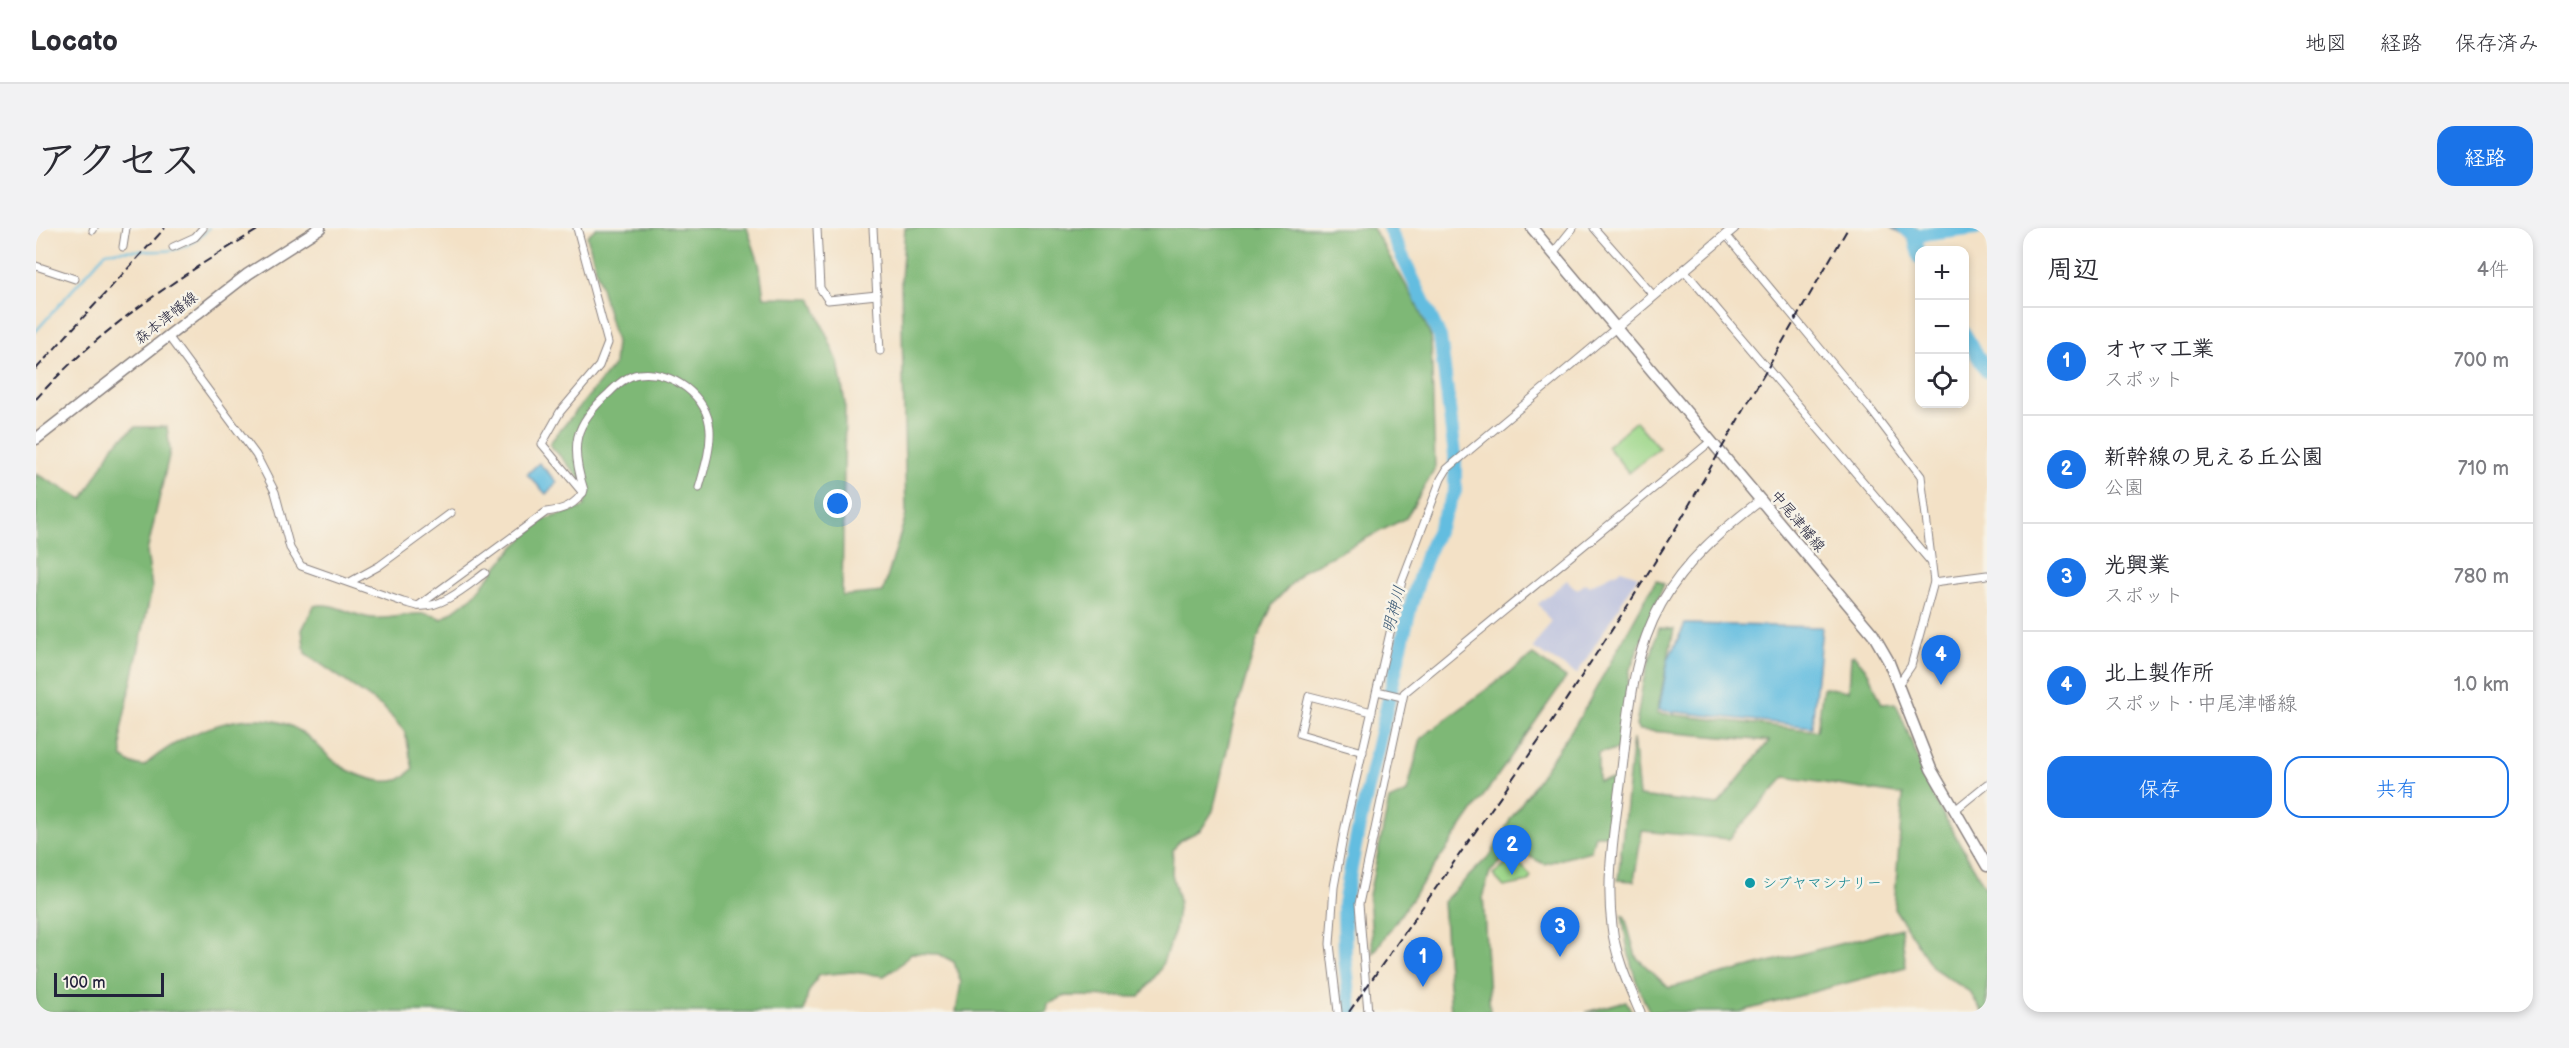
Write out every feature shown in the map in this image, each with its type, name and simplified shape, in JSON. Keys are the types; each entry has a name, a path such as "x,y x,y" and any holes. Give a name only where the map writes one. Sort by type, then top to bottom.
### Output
{"main road":[{"name":"森本津幡線","path":"36,438 248,274 320,228"},
{"name":"中尾津幡線","path":"1532,228 1873,634 1888,660 1931,769 1987,866"}],"street":[{"path":"123,246 126,228"},
{"path":"173,247 195,237 203,228"},
{"path":"577,228 608,343 599,366 560,412 542,444 583,493"},
{"path":"817,228 820,288 828,300 877,295"},
{"path":"873,228 880,351"},
{"path":"1553,253 1573,228"},
{"path":"1594,228 1654,296"},
{"path":"1337,1011 1330,944 1334,887 1362,752 1379,692 1402,581 1447,469 1734,228"},
{"path":"1726,235 1864,402 1921,476 1934,582 1911,666 1898,686"},
{"path":"36,266 75,279"},
{"path":"1684,270 1932,563"},
{"path":"168,336 256,455 275,492 290,548 301,566 418,606 427,607 463,590 485,573"},
{"path":"583,493 574,452 586,415 626,378 639,374 672,381 690,389 698,397 710,428 710,442 699,488"},
{"path":"1368,1012 1359,904 1399,696 1710,442"},
{"path":"418,606 546,512 571,505 583,493"},
{"path":"1640,1012 1619,961 1612,927 1609,889 1636,671 1651,627 1674,584 1705,546 1761,500"},
{"path":"350,582 379,566 450,513"},
{"path":"1934,582 1987,575"},
{"path":"1379,692 1399,696"},
{"path":"1362,752 1300,734 1309,696 1372,712"},
{"path":"1955,810 1987,784"}],"shaded area":[{"path":"1621,570 1638,576 1577,674 1533,648 1551,622 1538,604 1567,580 1577,590 1586,583 1589,586"}],"green space":[{"path":"596,228 747,228 759,263 764,297 811,298 838,362 845,403 842,596 883,592 906,515 901,279 905,228 1373,228 1414,299 1431,337 1435,469 1406,518 1303,571 1273,604 1257,640 1235,715 1213,811 1201,830 1179,841 1173,850 1172,874 1179,901 1175,930 1160,970 1140,997 1065,996 1048,1004 1047,1012 956,1012 961,983 954,962 939,954 911,953 898,967 884,976 852,972 819,975 808,993 804,1012 42,1012 36,1009 36,474 83,499 114,445 135,427 167,427 170,451 147,552 152,588 121,730 122,757 132,764 144,766 160,753 198,732 220,724 263,719 284,724 303,733 336,763 353,773 376,780 400,779 413,769 405,732 384,708 305,653 302,630 314,606 321,605 373,618 425,614 442,619 473,596 514,547 543,520 584,507 589,488 549,444 614,365 616,342 587,236"},
{"path":"1636,421 1659,448 1629,473 1607,446"},
{"path":"1656,580 1664,584 1630,669 1618,750 1598,753 1598,781 1615,779 1609,835 1595,835 1591,851 1544,864 1515,849 1490,872 1483,894 1490,1012 1451,1012 1443,902 1492,853 1510,820 1579,719"},
{"path":"1659,628 1674,629 1657,713 1817,731 1823,687 1849,691 1851,656 1854,655 1868,672 1882,704 1896,703 1934,799 1987,890 1987,1012 1982,1012 1970,992 1933,968 1894,908 1903,795 1785,777 1729,839 1642,831 1634,881 1618,880 1633,738 1639,796 1718,805 1769,741 1639,730 1636,726 1643,682"},
{"path":"1533,655 1566,678 1373,954 1369,895 1389,800 1407,792 1421,738"},
{"path":"1519,863 1531,876 1528,882 1504,887 1493,875 1507,864"},
{"path":"1622,915 1625,917 1636,957 1669,988 1901,928 1906,967 1739,1012 1650,1012 1635,977"},
{"path":"1626,1001 1632,1012 1586,1012"}],"water":[{"path":"1891,228 1916,228 1936,234 1917,241 1915,247 1903,234"},
{"path":"539,463 557,482 546,494 527,474"},
{"path":"1685,624 1822,627 1812,727 1659,710 1668,660"}],"waterway":[{"path":"36,331 106,252 173,250 197,239 209,228"},
{"name":"明神川","path":"1351,1012 1345,957 1344,904 1358,831 1410,608 1425,559 1455,491 1455,455 1440,337 1389,228"},
{"path":"1905,228 1914,236 1976,228"},
{"path":"1914,236 1917,246"},
{"path":"1969,341 1987,372"}],"railway":[{"path":"36,369 165,228"},
{"path":"36,399 61,373 114,326 170,285 261,228"},
{"path":"1349,1012 1541,738 1632,599 1677,526 1848,228"}],"place":[{"name":"北上製作所","path":"1941,685"},
{"name":"新幹線の見える丘公園","path":"1512,875"},
{"name":"シブヤマシナリー","path":"1750,883"},
{"name":"光興業","path":"1560,957"},
{"name":"オヤマ工業","path":"1423,987"}]}
